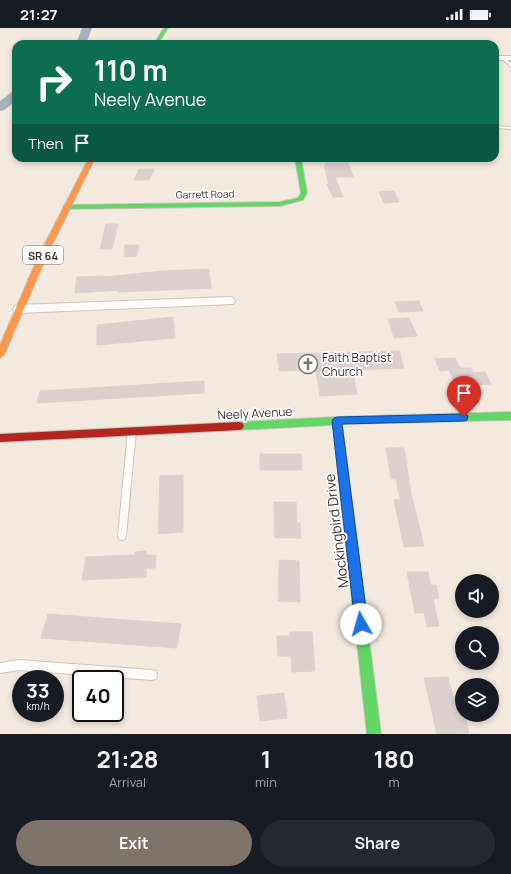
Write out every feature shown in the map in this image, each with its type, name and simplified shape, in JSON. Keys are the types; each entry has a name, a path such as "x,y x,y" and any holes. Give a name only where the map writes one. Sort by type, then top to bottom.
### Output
{"street":[{"path":"158,40 166,28"},
{"path":"499,58 511,58"},
{"name":"SR 64","path":"0,355 19,309 66,207 90,162"},
{"name":"Garrett Road","path":"66,207 280,204 292,202 301,199 304,193 299,162"},
{"path":"19,309 230,301"},
{"name":"Neely Avenue","path":"0,438 337,421 511,416"},
{"name":"Mockingbird Drive","path":"337,421 374,734"}],"lane":[{"path":"503,58 511,66"},
{"path":"499,127 511,128"},
{"path":"122,536 132,431"},
{"path":"0,668 19,665 152,675"}],"building":[{"path":"325,163 348,163 353,177 335,177 343,197 333,197 327,184 329,184 324,166 326,166"},
{"path":"139,169 154,169 149,180 134,180"},
{"path":"394,191 399,202 384,203 379,192"},
{"path":"106,224 118,224 112,249 100,249"},
{"path":"125,245 139,245 137,256 124,257"},
{"path":"209,269 211,288 119,292 119,290 75,293 77,277 105,277 162,271"},
{"path":"419,301 423,311 399,312 395,302"},
{"path":"173,317 175,338 97,345 97,325"},
{"path":"409,318 417,336 394,338 388,319"},
{"path":"399,351 404,368 352,370 357,394 320,396 316,370 279,371 277,354"},
{"path":"455,358 460,368 471,368 473,373 485,372 491,384 457,387 449,370 440,371 435,359"},
{"path":"204,381 204,393 37,403 40,391"},
{"path":"386,448 404,448 411,493 424,546 404,547 394,500 400,500 396,479 391,479"},
{"path":"260,454 301,454 302,470 260,470"},
{"path":"183,475 183,532 158,534 160,476"},
{"path":"274,502 296,502 297,523 300,523 301,538 275,538"},
{"path":"146,551 146,555 156,555 155,568 146,568 146,577 82,580 86,557 135,555 135,552"},
{"path":"279,560 299,561 300,602 278,601"},
{"path":"407,572 428,572 430,585 436,585 439,598 433,599 439,626 427,627 424,613 415,613"},
{"path":"48,614 181,624 177,648 41,638"},
{"path":"290,632 312,632 315,671 292,672 291,656 278,656 277,636 290,636"},
{"path":"448,677 453,697 455,697 455,722 467,722 469,733 437,734 424,678"},
{"path":"284,693 287,718 260,721 257,696"}],"waterway":[{"path":"82,40 87,28"},
{"path":"0,107 12,98"}],"traffic: fast":[{"path":"158,40 166,28"},
{"path":"66,207 280,204 301,199 304,193 299,162"},
{"path":"239,426 337,421 511,416"},
{"path":"337,421 374,734"}],"traffic: slow":[{"path":"0,355 43,255 90,162"}],"traffic: jam":[{"path":"0,438 239,426"}],"place":[{"name":"Faith Baptist Church","path":"308,364"}],"route":[{"path":"361,624 337,421 464,417"}]}
